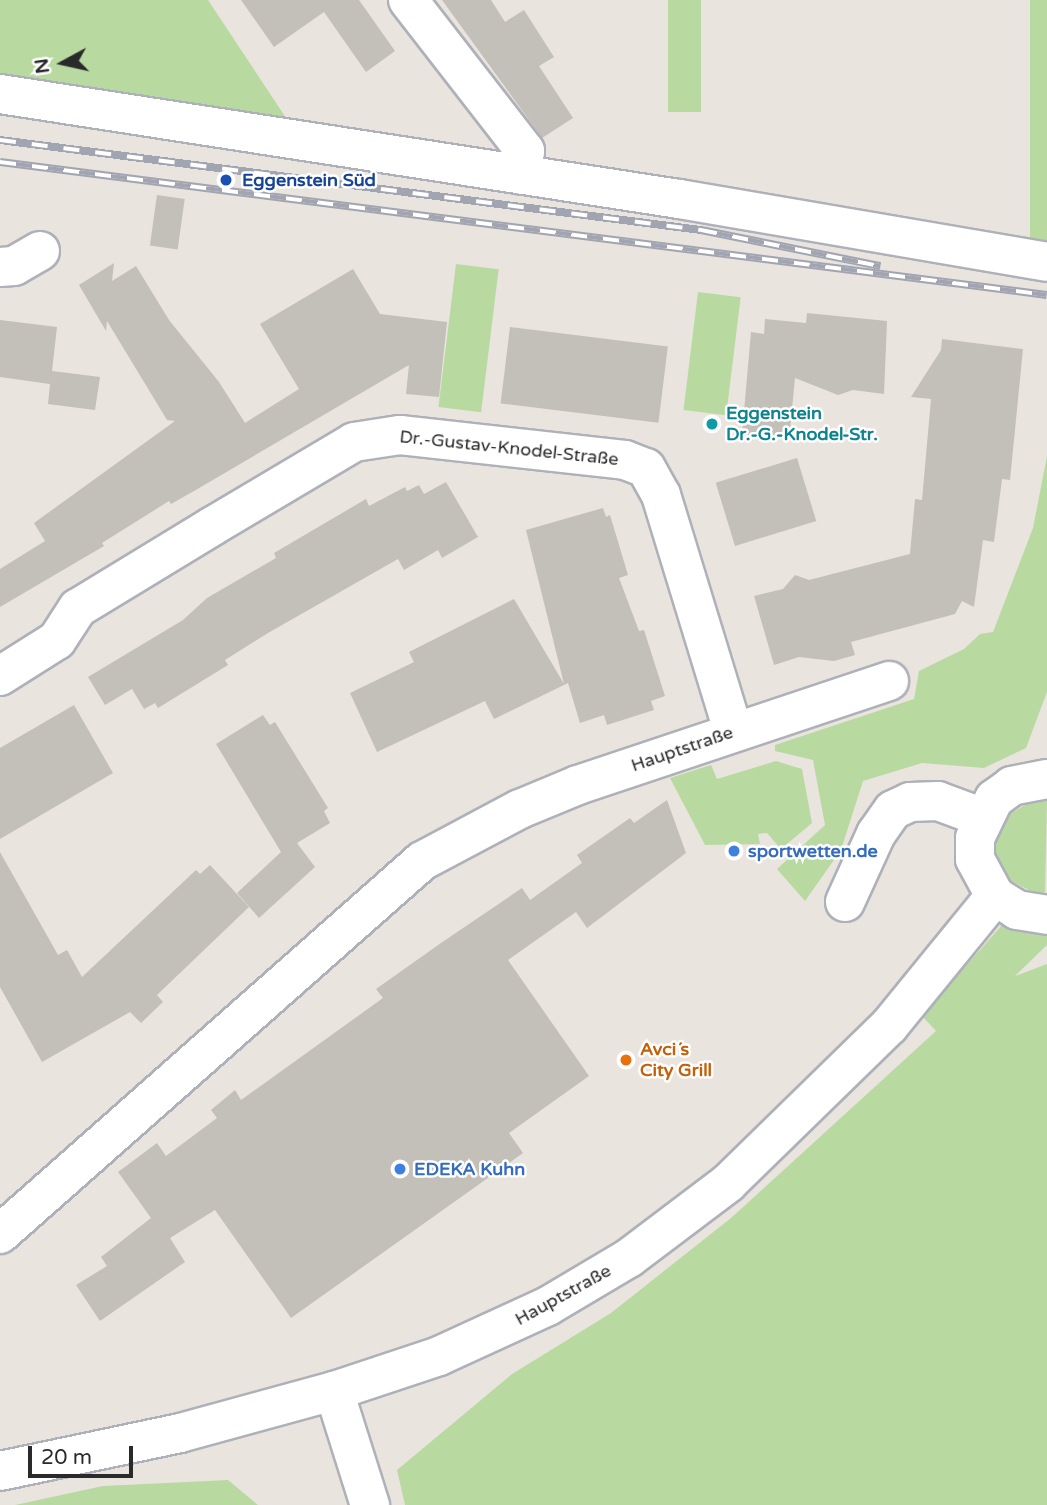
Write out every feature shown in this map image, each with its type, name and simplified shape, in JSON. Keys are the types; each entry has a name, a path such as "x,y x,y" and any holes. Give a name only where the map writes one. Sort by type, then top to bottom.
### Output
{"street":[{"path":"408,0 525,151 521,175"},
{"path":"0,94 521,175 1047,262"},
{"path":"0,267 13,266 40,251"},
{"name":"Dr.-Gustav-Knodel-Straße","path":"0,676 57,640 78,608 223,520 354,442 400,435 625,460 646,468 661,495 733,731"},
{"name":"Hauptstraße","path":"0,1234 422,861 520,808 733,731 889,681"},
{"path":"1047,779 1012,786 994,799 981,817 975,859 995,896 1017,911 1047,915"},
{"path":"845,901 876,834 893,810 910,802 938,801 981,817"},
{"name":"Hauptstraße","path":"0,1471 180,1433 334,1391 439,1356 536,1312 640,1250 728,1183 889,1026 995,896"},
{"path":"334,1391 370,1505"}],"green space":[{"path":"0,0 208,0 294,130 0,80"},
{"path":"668,0 701,0 701,112 668,112"},
{"path":"1030,0 1047,0 1047,245 1030,245"},
{"path":"456,264 499,269 481,412 438,407"},
{"path":"698,292 741,297 726,415 683,410"},
{"path":"1047,456 1047,692 1026,748 984,768 922,763 863,781 841,850 805,901 777,869 825,825 813,760 775,751 775,745 914,699 919,671 964,649 980,634 993,632 1033,528"},
{"path":"776,761 802,769 812,823 781,849 767,833 758,834 760,844 705,845 670,778 711,765 717,779"},
{"path":"1031,801 1047,801 1045,893 1032,892 1008,879 996,854 996,840 1007,816"},
{"path":"1047,918 1047,945 1015,976 1047,964 1047,1505 405,1505 397,1470 512,1374 611,1313 731,1218 936,1031 922,1016 1002,925"},
{"path":"228,1480 258,1505 15,1505 103,1486"}],"building":[{"path":"241,0 359,0 395,51 366,72 324,12 274,47"},
{"path":"442,0 491,0 505,22 524,10 554,57 539,66 573,118 542,138"},
{"path":"157,195 185,199 178,249 150,246"},
{"path":"114,263 112,281 136,266 169,320 219,382 245,423 299,389 260,324 353,269 380,314 447,322 439,397 406,394 409,365 194,491 171,504 169,501 102,543 104,546 0,607 0,569 45,541 34,523 175,421 167,420 107,321 106,331 79,285"},
{"path":"807,313 887,321 884,394 853,390 838,395 795,378 789,440 742,434 751,332 764,334 765,319 806,323"},
{"path":"0,320 57,327 52,371 100,377 95,410 48,404 50,384 0,377"},
{"path":"510,327 668,346 658,423 501,403"},
{"path":"942,339 1023,349 1010,480 1002,479 994,542 983,540 974,607 962,601 955,614 851,642 855,655 834,661 799,657 774,665 754,596 783,589 795,575 809,580 910,554 915,499 922,500 931,399 911,397 941,350"},
{"path":"797,458 816,521 735,546 716,483"},
{"path":"446,482 478,537 442,558 438,550 404,570 398,559 268,633 225,660 228,665 158,708 155,703 144,709 132,689 105,705 88,677 183,620 207,598 276,558 274,553 366,499 369,506 405,487 407,491 419,485 424,494"},
{"path":"603,508 606,517 610,515 628,575 619,578 639,631 644,630 665,696 651,701 654,710 607,725 604,715 580,723 568,683 494,719 485,701 377,752 350,693 414,662 409,652 514,599 564,684 526,530"},
{"path":"74,705 113,773 0,839 0,748"},
{"path":"263,715 270,725 275,722 328,808 324,811 330,823 297,843 315,867 259,918 237,893 281,852 216,744"},
{"path":"667,800 686,853 587,928 576,912 508,960 589,1076 509,1133 523,1153 291,1318 215,1210 170,1238 185,1262 100,1321 76,1285 107,1266 101,1257 151,1218 118,1172 157,1143 166,1156 217,1118 211,1110 235,1090 241,1100 383,998 376,989 522,888 530,900 582,863 577,855 630,818 634,823"},
{"path":"0,852 58,955 67,950 82,977 196,870 200,874 210,865 249,907 157,995 163,1002 141,1023 130,1012 42,1062 0,987"}],"railway":[{"path":"0,140 701,230 880,266"},
{"path":"0,162 1047,295"}],"place":[{"name":"Eggenstein Süd","path":"226,180"},
{"name":"Eggenstein Dr.-G.-Knodel-Str.","path":"712,424"},
{"name":"sportwetten.de","path":"734,851"},
{"name":"Avci´s City Grill","path":"626,1060"},
{"name":"EDEKA Kuhn","path":"400,1169"}]}
